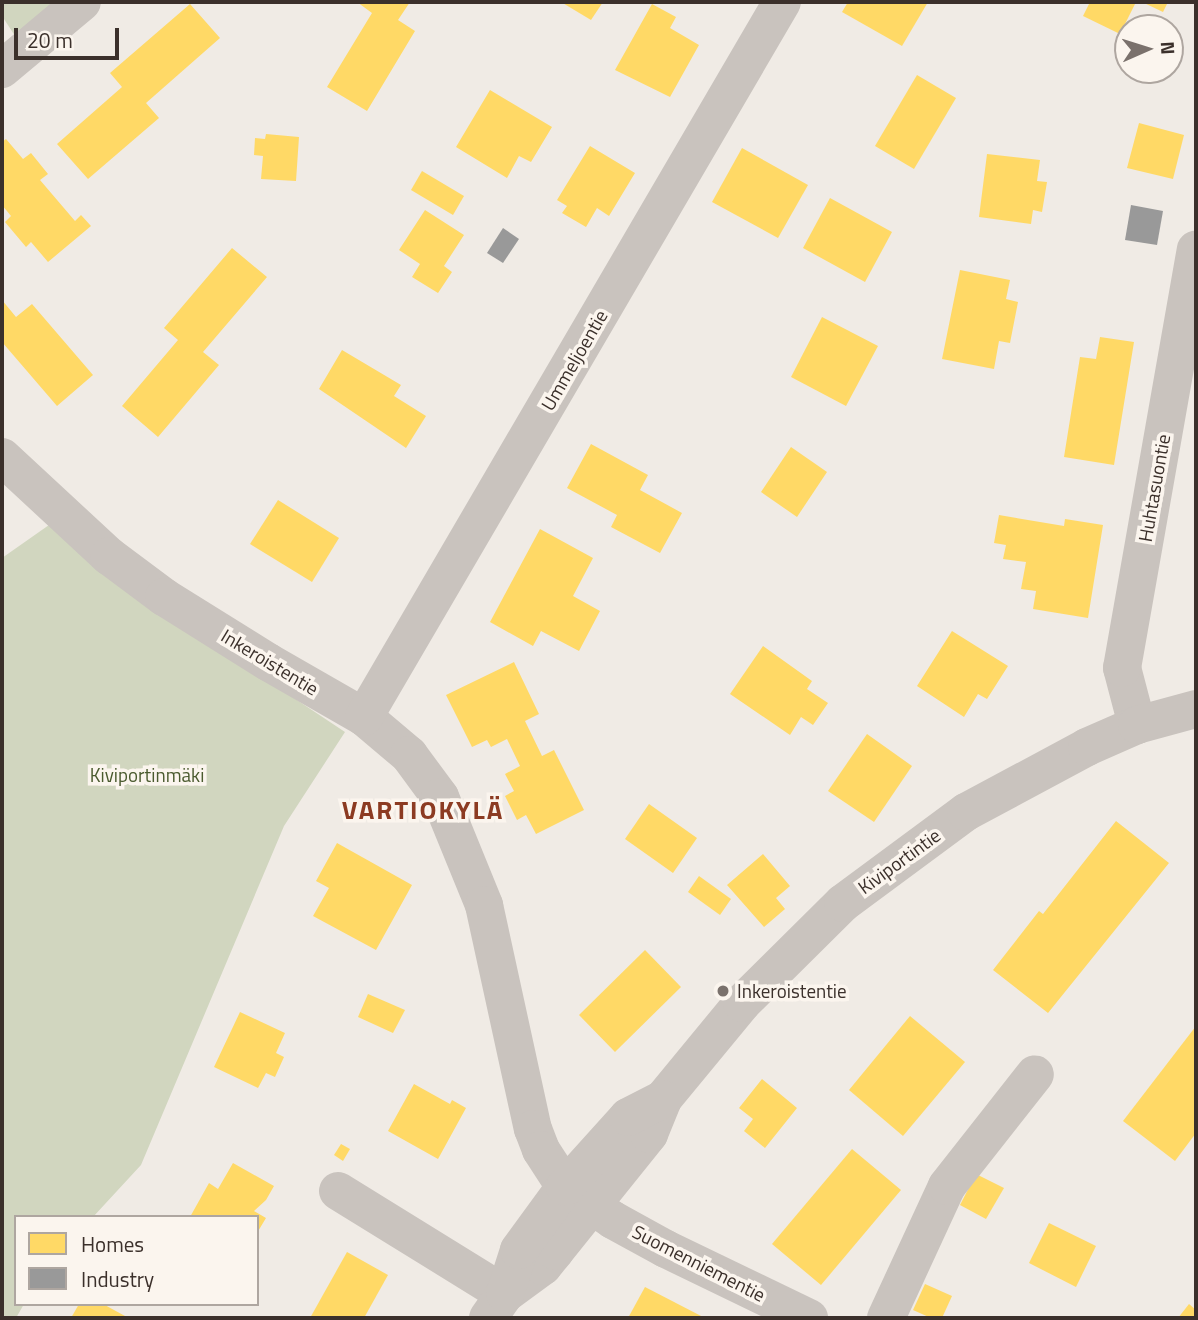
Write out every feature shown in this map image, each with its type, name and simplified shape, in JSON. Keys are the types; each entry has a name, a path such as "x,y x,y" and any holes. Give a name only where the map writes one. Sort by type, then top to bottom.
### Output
{"street":[{"path":"2,69 82,2"},
{"name":"Ummeljoentie","path":"365,717 782,2"},
{"name":"Huhtasuontie","path":"1137,725 1122,668 1196,249"},
{"name":"Inkeroistentie","path":"2,457 109,556 164,597 268,662 365,717 409,755 440,797 484,905 533,1129 541,1150 578,1196"},
{"name":"Kiviportintie","path":"497,1306 519,1250 578,1196 628,1117 663,1099 742,1003 843,903 966,812 1087,747 1137,725 1196,709"},
{"path":"886,1318 947,1186 1035,1074"},
{"path":"338,1191 497,1306"},
{"name":"Suomenniementie","path":"578,1196 613,1220 666,1249 809,1318"}],"green space":[{"path":"2,2 64,2 19,42 2,16"},
{"name":"Kiviportinmäki","path":"49,525 172,617 345,732 284,826 141,1165 95,1215 14,1215 14,1306 23,1306 16,1318 2,1318 2,558"}],"building: Homes":[{"path":"357,2 410,2 398,20 415,31 367,111 327,87 372,13"},
{"path":"561,2 603,2 591,20"},
{"path":"848,2 928,2 902,46 842,12"},
{"path":"1090,2 1136,2 1130,14 1114,14 1114,31 1083,16"},
{"path":"1142,2 1168,2 1163,12"},
{"path":"190,4 220,38 146,103 159,118 88,179 57,144 122,87 110,73"},
{"path":"652,4 676,17 670,28 699,45 670,97 615,70"},
{"path":"917,75 956,98 914,169 875,146"},
{"path":"490,90 552,127 531,162 519,156 507,178 456,147"},
{"path":"1139,123 1184,135 1173,179 1127,168"},
{"path":"266,134 299,137 296,181 261,179 263,156 254,155 255,138 265,139"},
{"path":"6,139 23,159 31,153 48,174 40,180 75,221 81,215 91,226 48,262 31,242 26,247 5,222 11,216 2,205 2,142"},
{"path":"590,146 635,173 609,216 597,208 586,227 562,213 567,206 557,200"},
{"path":"742,148 808,185 778,238 712,202"},
{"path":"987,154 1040,160 1037,181 1047,182 1042,212 1033,210 1031,224 979,217"},
{"path":"422,171 464,196 453,215 411,190"},
{"path":"830,198 892,232 865,282 803,248"},
{"path":"425,210 464,235 444,266 452,272 438,293 412,277 420,264 399,250"},
{"path":"232,248 267,277 203,352 219,365 158,437 122,406 178,340 164,328"},
{"path":"960,270 1010,280 1006,299 1018,302 1010,343 999,341 994,369 942,359"},
{"path":"2,300 16,317 32,304 93,375 57,406 2,342"},
{"path":"822,317 878,346 846,406 791,377"},
{"path":"1100,337 1134,342 1114,465 1064,457 1080,357 1096,359"},
{"path":"342,350 401,385 394,396 426,416 406,448 319,389"},
{"path":"591,444 648,475 640,490 682,513 660,553 611,527 617,515 567,488"},
{"path":"791,447 827,472 797,517 761,492"},
{"path":"278,500 339,538 312,582 250,544"},
{"path":"999,515 1064,526 1065,519 1103,525 1088,618 1033,609 1036,591 1021,589 1026,562 1003,559 1006,545 994,543"},
{"path":"540,529 593,558 573,596 600,611 579,651 541,631 533,646 490,622"},
{"path":"952,631 1008,666 987,699 978,694 964,717 917,686"},
{"path":"763,646 812,681 807,689 828,703 813,725 801,717 790,735 730,694"},
{"path":"514,662 539,714 525,721 542,756 554,750 584,810 536,834 526,815 517,820 505,796 514,791 505,774 520,766 507,739 491,747 487,740 472,747 446,695"},
{"path":"867,734 912,766 874,822 828,791"},
{"path":"649,804 697,838 673,873 625,839"},
{"path":"1116,821 1169,863 1048,1013 993,970 1039,911 1043,914"},
{"path":"337,843 412,885 376,950 313,916 329,888 316,881"},
{"path":"763,854 790,886 776,898 785,909 764,927 727,885"},
{"path":"699,876 731,899 720,915 688,892"},
{"path":"645,950 681,987 615,1052 579,1015"},
{"path":"368,994 405,1010 393,1033 358,1017"},
{"path":"240,1012 285,1033 276,1053 284,1057 275,1077 266,1073 258,1088 214,1067"},
{"path":"910,1016 965,1062 903,1136 849,1090"},
{"path":"1196,1026 1196,1133 1175,1161 1123,1121"},
{"path":"762,1079 797,1108 765,1148 744,1131 753,1119 739,1108"},
{"path":"414,1084 450,1104 452,1100 466,1108 438,1159 388,1131"},
{"path":"341,1144 350,1149 343,1161 334,1155"},
{"path":"852,1149 901,1190 821,1285 772,1244"},
{"path":"233,1163 274,1186 266,1200 254,1211 266,1218 259,1230 259,1215 191,1215 209,1183 218,1189"},
{"path":"976,1174 1004,1188 986,1219 960,1205"},
{"path":"1049,1223 1096,1246 1076,1287 1029,1263"},
{"path":"347,1252 388,1275 364,1318 310,1318"},
{"path":"925,1284 952,1296 942,1318 931,1318 913,1310"},
{"path":"645,1287 705,1318 628,1318"},
{"path":"1189,1304 1196,1310 1196,1318 1178,1318"},
{"path":"78,1306 107,1306 125,1316 71,1318"}],"building: Industry":[{"path":"1131,205 1163,211 1157,245 1125,240"},
{"path":"503,228 519,239 503,263 487,253"}],"place":[{"name":"Inkeroistentie","path":"723,991"}],"district":[{"name":"VARTIOKYLÄ","path":"423,810"}]}
